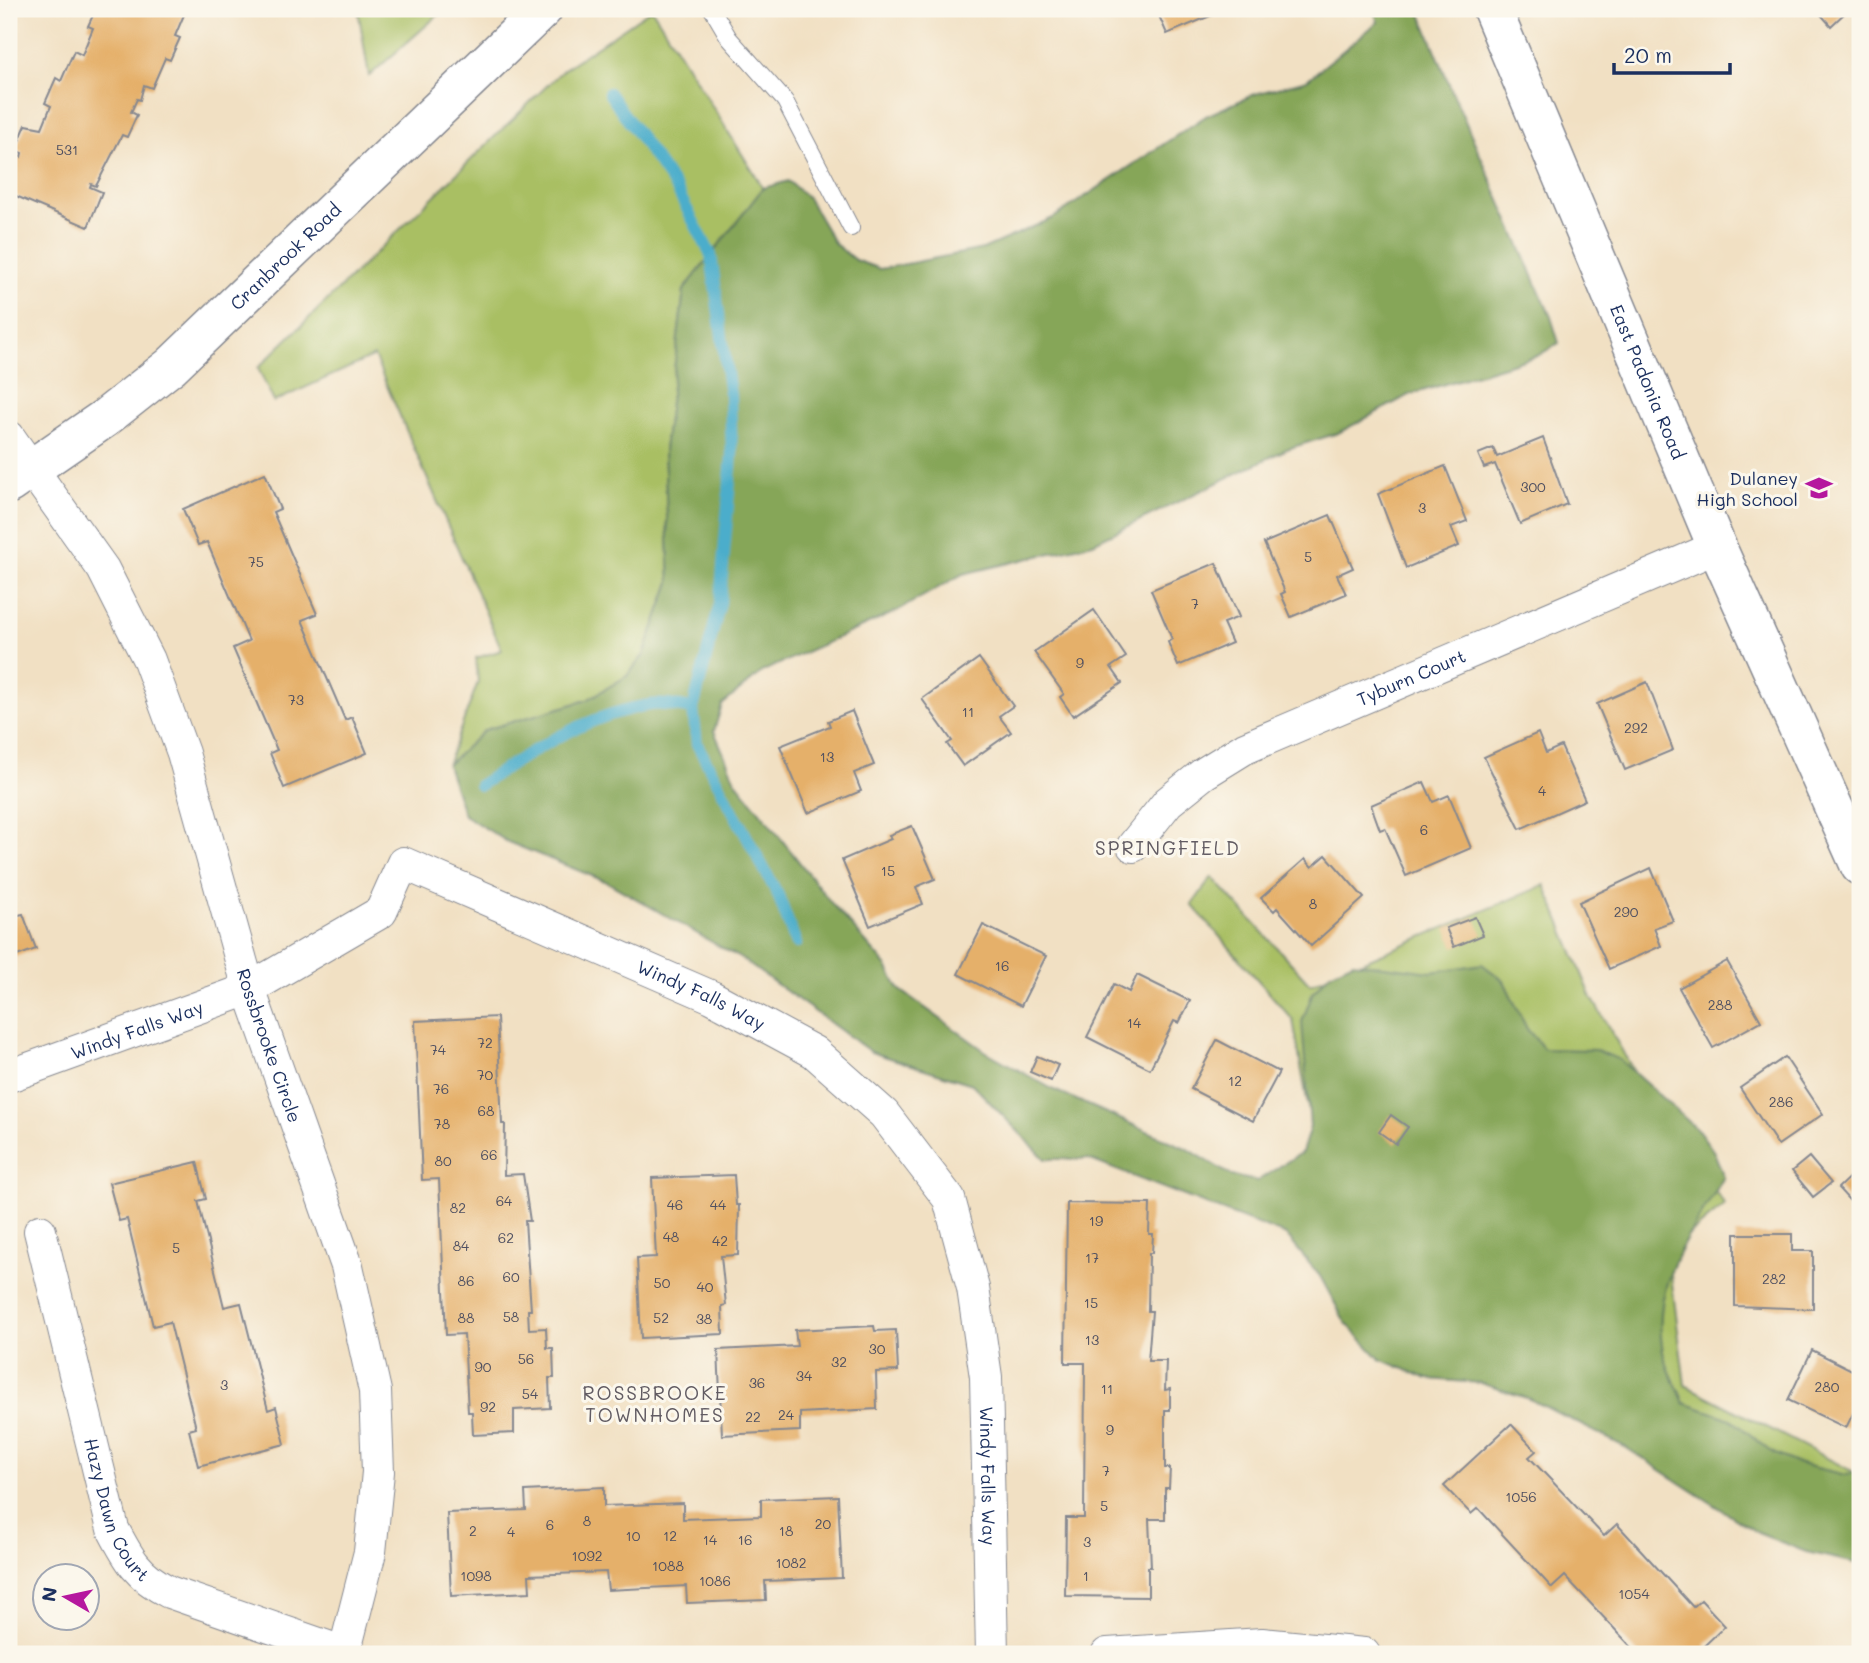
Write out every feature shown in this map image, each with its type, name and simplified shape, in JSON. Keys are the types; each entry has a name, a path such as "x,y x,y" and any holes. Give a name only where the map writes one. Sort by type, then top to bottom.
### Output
{"street":[{"name":"Cranbrook Road","path":"21,477 171,366 543,9"},
{"name":"East Padonia Road","path":"1492,9 1717,547 1860,866"},
{"name":"Rossbrooke Circle","path":"9,437 21,477 103,569 149,660 183,752 249,989 347,1266 375,1391 378,1472 370,1552 346,1654"},
{"name":"Tyburn Court","path":"1133,846 1168,802 1203,774 1245,748 1717,547"},
{"name":"Windy Falls Way","path":"9,1076 249,989 381,912 403,863 712,998 814,1052 884,1114 949,1199 973,1288 986,1377 992,1654"},
{"name":"Hazy Dawn Court","path":"40,1231 113,1530 128,1559 147,1581 169,1592 346,1654"},
{"path":"1107,1654 1262,1644 1364,1654"}],"lane":[{"path":"712,9 729,38 785,101 851,229"}],"green space":[{"path":"358,9 445,9 369,76"},
{"path":"652,9 763,188 684,290 664,450 670,582 644,655 627,676 587,700 485,730 447,765 478,682 476,658 502,650 374,356 274,402 258,368 564,69"},
{"path":"1373,9 1419,9 1551,317 1559,343 1537,356 1409,395 1338,433 1287,449 1093,543 963,574 893,613 763,671 722,705 714,731 735,780 833,905 886,965 899,989 985,1051 1054,1090 1188,1149 1232,1176 1257,1181 1302,1152 1310,1127 1302,1022 1313,992 1330,973 1353,962 1431,972 1482,964 1504,981 1527,1029 1544,1049 1596,1050 1620,1060 1699,1131 1714,1152 1724,1177 1686,1239 1668,1281 1662,1303 1660,1326 1663,1352 1684,1403 1731,1419 1773,1453 1796,1463 1846,1475 1860,1472 1860,1564 1806,1552 1758,1533 1625,1447 1530,1399 1480,1383 1428,1379 1380,1359 1345,1322 1320,1276 1286,1235 1088,1159 1045,1159 972,1084 871,1052 743,960 607,882 508,842 464,815 447,765 485,730 587,700 627,676 644,655 670,582 664,450 684,290 763,188 788,181 808,198 835,244 855,260 880,269 983,249 1053,218 1206,116 1255,94 1307,80 1378,22"},
{"path":"1212,877 1310,984 1545,885 1592,998 1653,1105 1725,1205 1668,1252 1685,1385 1860,1475 1860,1499 1329,1228 1293,1020 1192,905"}],"building":[{"path":"96,9 186,10 175,36 180,38 170,60 165,58 152,88 144,85 140,100 137,99 131,112 137,115 127,137 122,135 96,186 91,184 90,187 102,192 88,227 9,193 9,151 21,157 22,153 15,150 26,125 42,128 51,106 45,103 56,78 61,81 74,51 82,55 93,28 88,26"},
{"path":"1156,9 1227,9 1167,34"},
{"path":"1816,9 1849,9 1831,26"},
{"path":"1543,438 1567,504 1520,524 1495,464 1484,468 1478,454 1493,448 1497,457"},
{"path":"1445,466 1467,521 1451,527 1459,546 1406,568 1378,494"},
{"path":"265,473 280,509 273,512 317,614 302,620 345,720 352,717 367,753 284,788 270,753 277,750 233,648 249,641 207,542 198,545 183,509"},
{"path":"1330,515 1353,568 1337,575 1346,594 1291,617 1281,594 1285,592 1264,543"},
{"path":"1216,563 1239,617 1223,623 1232,643 1178,666 1168,642 1172,639 1151,590"},
{"path":"1094,610 1126,657 1111,667 1122,683 1073,716 1060,697 1064,694 1034,652"},
{"path":"979,658 1013,706 999,716 1011,732 963,766 947,744 952,741 922,699"},
{"path":"1647,682 1673,750 1625,770 1597,704"},
{"path":"852,711 874,765 854,773 861,791 808,813 780,746 830,726 828,721"},
{"path":"1538,733 1546,753 1561,746 1585,800 1520,829 1484,757"},
{"path":"1424,782 1433,802 1449,795 1471,848 1406,876 1385,828 1380,830 1371,805"},
{"path":"912,826 935,879 916,887 923,904 870,926 842,860 891,839 889,835"},
{"path":"1326,855 1364,898 1311,946 1277,908 1274,911 1261,898 1305,859 1312,867"},
{"path":"1651,868 1673,921 1654,928 1661,946 1609,969 1579,902"},
{"path":"9,902 14,916 23,914 36,949 9,959"},
{"path":"1475,917 1483,935 1454,947 1446,928"},
{"path":"983,925 1046,956 1021,1006 958,974"},
{"path":"1727,961 1761,1021 1713,1048 1679,988"},
{"path":"1137,975 1190,1001 1179,1023 1174,1021 1150,1069 1087,1037 1114,984 1129,992"},
{"path":"497,1017 502,1124 505,1124 504,1175 523,1174 530,1221 525,1221 531,1310 528,1310 529,1329 546,1328 547,1348 553,1348 554,1378 549,1378 550,1408 514,1410 514,1433 473,1435 472,1412 468,1412 464,1334 446,1335 439,1179 422,1180 415,1021"},
{"path":"1217,1040 1279,1072 1253,1121 1191,1089"},
{"path":"1037,1056 1058,1065 1051,1081 1030,1072"},
{"path":"1785,1057 1823,1114 1778,1145 1740,1088"},
{"path":"1391,1115 1408,1127 1396,1144 1379,1132"},
{"path":"1809,1157 1831,1183 1813,1197 1792,1171"},
{"path":"197,1162 206,1199 198,1201 224,1307 241,1303 268,1410 276,1407 285,1444 198,1466 189,1430 196,1428 170,1322 153,1326 127,1219 119,1221 109,1183"},
{"path":"1860,1167 1860,1212 1838,1188"},
{"path":"734,1175 736,1205 739,1205 738,1255 721,1256 726,1305 722,1306 723,1334 641,1338 637,1258 656,1257 652,1178"},
{"path":"1067,1203 1150,1204 1149,1234 1153,1234 1152,1253 1149,1253 1148,1311 1152,1311 1148,1361 1166,1361 1165,1390 1170,1389 1170,1410 1165,1410 1165,1468 1170,1468 1169,1488 1165,1488 1165,1519 1149,1519 1151,1567 1148,1567 1148,1597 1065,1596 1066,1518 1084,1518 1085,1363 1065,1363"},
{"path":"1735,1234 1792,1234 1792,1251 1813,1251 1813,1309 1735,1306"},
{"path":"874,1326 875,1331 896,1330 898,1371 876,1372 877,1409 800,1413 800,1431 722,1435 718,1350 797,1346 795,1330"},
{"path":"1812,1350 1860,1374 1860,1399 1846,1428 1788,1400"},
{"path":"1511,1424 1536,1451 1529,1457 1604,1536 1617,1524 1693,1607 1701,1600 1725,1626 1705,1645 1709,1649 1703,1654 1638,1654 1565,1576 1552,1588 1478,1508 1471,1514 1444,1486"},
{"path":"604,1487 604,1506 683,1503 683,1519 761,1516 761,1499 838,1496 842,1578 765,1581 766,1600 687,1603 686,1586 608,1590 606,1572 529,1575 530,1592 451,1596 447,1513 526,1510 525,1491"}],"waterway":[{"path":"609,93 676,188 711,255 730,395 732,455 720,603 693,709 697,744 778,895 796,943"},
{"path":"480,785 540,747 604,717 655,705 693,709"}],"place":[{"name":"Dulaney High School","path":"1819,488"}],"district":[{"name":"SPRINGFIELD","path":"1168,847"},
{"name":"ROSSBROOKE TOWNHOMES","path":"655,1403"}]}
